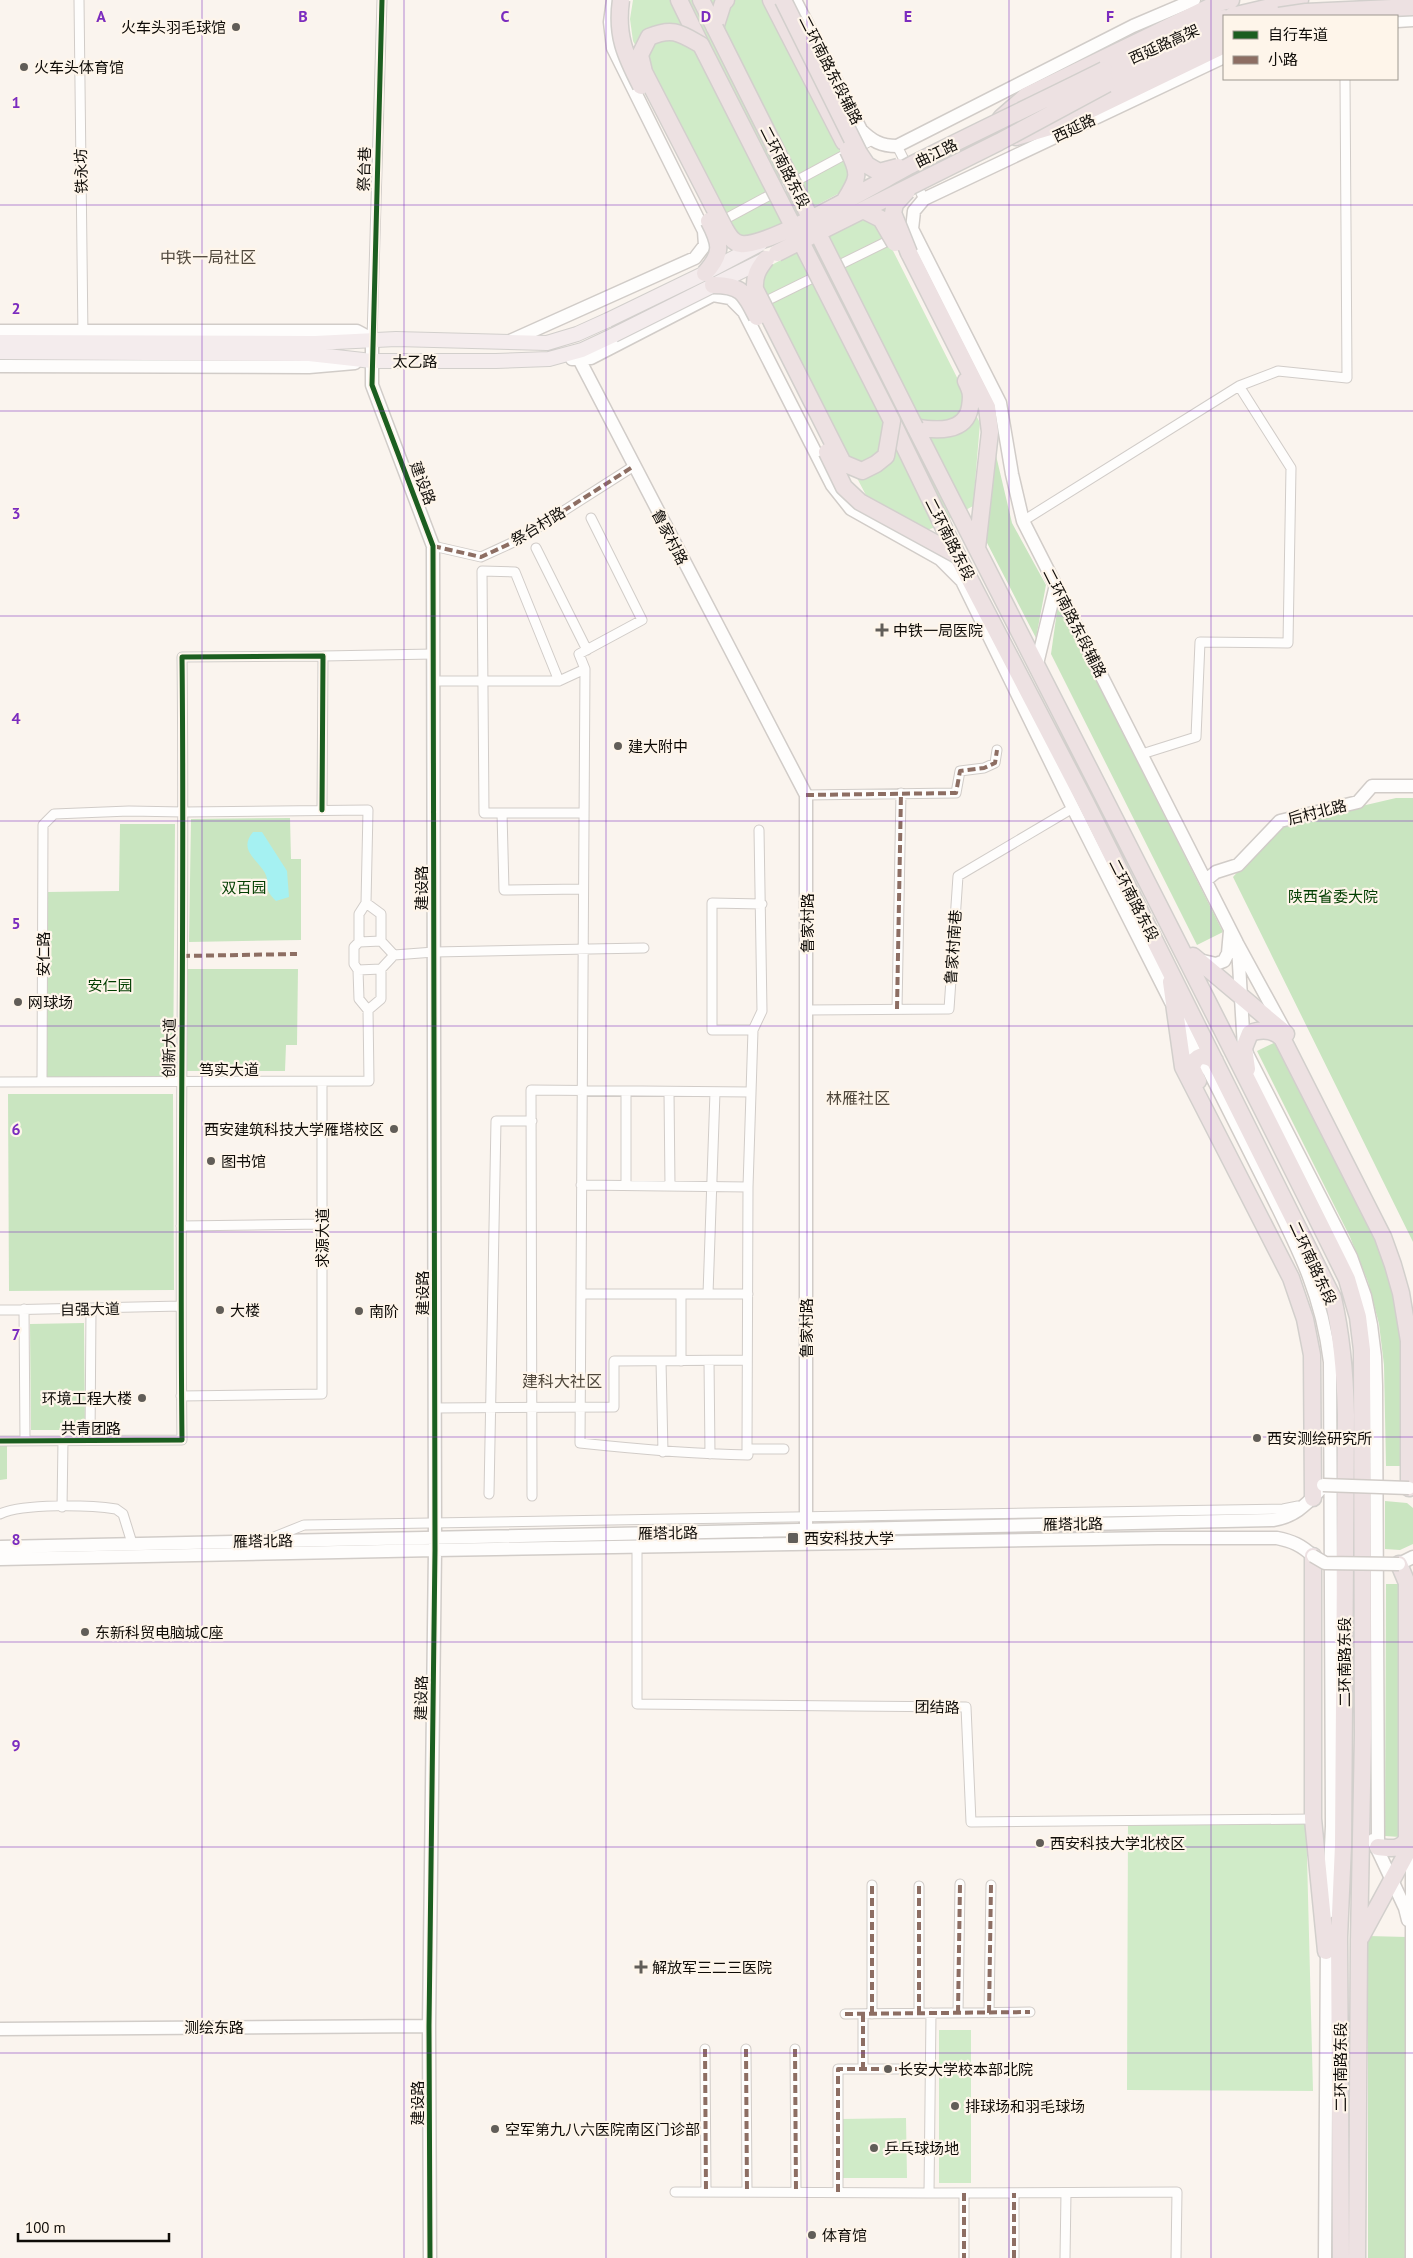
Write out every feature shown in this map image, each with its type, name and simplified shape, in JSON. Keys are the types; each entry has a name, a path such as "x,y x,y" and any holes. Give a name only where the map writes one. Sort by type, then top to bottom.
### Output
{"highway":[{"path":"621,0 618,20 620,36 627,58 718,240 718,251 710,284 730,285 745,294 844,487 860,502 957,555"},
{"name":"二环南路东段","path":"679,0 1333,1298 1340,1331 1344,1366 1343,1836 1339,1938 1341,2258"},
{"name":"二环南路东段","path":"701,0 1036,668 1249,1081 1347,1279 1358,1316 1362,1350 1364,1735 1359,1941 1357,2258"},
{"path":"715,28 723,3 726,0"},
{"path":"771,0 857,167 858,177 844,201"},
{"path":"783,0 858,153 867,165 879,172 912,164"},
{"path":"994,126 1026,96 1218,3 1232,0"},
{"path":"1236,15 1300,0"},
{"path":"1286,15 1306,12 1413,7"},
{"name":"西延路高架","path":"1105,77 1180,35 1223,18"},
{"path":"701,45 679,32 663,31 649,37 640,55 644,72 732,240 741,244 771,250 758,268 754,278 755,289 843,462 862,471 886,456 892,421"},
{"name":"西延路高架","path":"1105,77 1223,31"},
{"path":"999,142 1063,123 1223,45"},
{"name":"曲江路","path":"771,250 844,201 912,164 1105,77"},
{"name":"曲江路","path":"771,250 863,210 999,142 1105,77"},
{"path":"915,183 895,204 893,213 896,224 987,406 990,432 976,548"},
{"path":"863,210 881,219 973,394 969,414 957,427 934,430 915,427"},
{"path":"1163,913 1179,929 1245,1056 1249,1081"},
{"path":"1194,957 1288,1035 1391,1236 1403,1266 1413,1307"},
{"path":"1168,968 1183,1067 1290,1278 1305,1319 1312,1356 1315,1495"},
{"path":"1245,1056 1250,1033 1258,1030 1276,1032 1282,1038 1383,1237 1401,1293 1409,1341 1412,1491"},
{"path":"1215,1061 1208,1056 1197,1057 1193,1061 1192,1068 1293,1264 1307,1300 1318,1351 1319,1467 1315,1495"},
{"path":"1313,1556 1313,1819 1326,1951"},
{"path":"1378,1847 1400,1848 1404,1846 1407,1840 1408,1583 1406,1560"},
{"path":"1359,1941 1412,1844 1413,1762"}],"main road":[{"path":"510,341 695,258 705,245 704,231 612,48 610,22 613,0"},
{"name":"二环南路东段辅路","path":"795,0 861,130 872,140 885,146 897,146"},
{"path":"897,146 1133,26 1194,0"},
{"path":"1329,0 1329,15"},
{"path":"1345,0 1345,15"},
{"path":"1398,21 1413,20"},
{"name":"西延路","path":"924,199 1223,57"},
{"path":"912,229 914,211 924,199"},
{"name":"二环南路东段辅路","path":"912,229 1000,403 1022,521 1229,927 1288,1035"},
{"name":"太乙路","path":"0,342 83,337 315,343 372,339 547,343 577,334 608,320 710,284 771,250"},
{"name":"太乙路","path":"0,352 309,354 372,361 549,359 582,350 614,335 771,250"},
{"path":"549,359 591,358 710,284 730,298 744,312 832,485 851,508 940,559 980,598"},
{"path":"0,331 83,337"},
{"name":"建设路","path":"372,339 372,385 434,546 435,1543 429,2026 430,2258"},
{"name":"鲁家村路","path":"579,359 806,795 806,1543"},
{"path":"0,366 309,367 372,361"},
{"path":"962,581 1197,1057 1209,1071 1302,1257 1317,1295 1327,1340 1330,1362 1332,1826 1326,1951 1325,2258"},
{"path":"1036,668 1056,585"},
{"name":"后村北路","path":"1206,880 1216,872 1238,865 1280,821 1358,802 1372,786 1413,786"},
{"path":"1194,957 1216,964 1224,961 1230,942 1229,927"},
{"path":"1238,943 1245,1056 1342,1237 1365,1296 1371,1325 1376,1386 1378,1847"},
{"path":"1174,1008 1215,1061"},
{"path":"1315,1495 1412,1491"},
{"name":"雁塔北路","path":"0,1559 435,1543 806,1524 1273,1520 1287,1518 1315,1495"},
{"name":"雁塔北路","path":"0,1546 264,1542 435,1543 637,1548 806,1543 1277,1538 1293,1541 1325,1563 1406,1560"},
{"path":"1361,1819 1378,1847 1405,1908 1412,1940"},
{"path":"1412,1844 1412,2258"},
{"name":"测绘东路","path":"0,2029 429,2026"}],"street":[{"name":"铁永坊","path":"79,0 83,337"},
{"name":"祭台巷","path":"372,339 382,0"},
{"path":"1022,521 1240,386 1278,371 1347,378 1345,80"},
{"path":"704,231 872,140"},
{"path":"897,146 924,199"},
{"path":"744,312 912,229"},
{"path":"695,258 710,284"},
{"path":"1142,754 1196,737 1200,642 1288,642 1291,468 1240,386"},
{"name":"祭台村路","path":"434,546 481,557 518,540 634,466"},
{"path":"591,518 642,620 579,654 585,669 582,889 580,1443 663,1452 748,1455 748,1187 753,1030 762,1011 762,904 759,830"},
{"path":"536,548 587,650"},
{"path":"559,681 515,572 482,571 484,813 583,813"},
{"path":"322,810 323,656 434,654"},
{"name":"创新大道","path":"182,1440 181,1082 184,812 182,657 323,656"},
{"path":"434,681 559,681 585,669"},
{"path":"806,795 956,793 960,771 984,768 995,763 998,750"},
{"path":"897,1009 901,793"},
{"name":"鲁家村南巷","path":"807,1010 949,1009 958,876 1073,808"},
{"path":"184,812 368,810 366,904 359,914 359,942"},
{"name":"安仁路","path":"42,1082 43,825 54,814 129,811 184,812"},
{"path":"502,813 504,890 582,889"},
{"path":"753,1030 712,1030 712,903 762,904"},
{"path":"366,904 381,914 381,940 394,955"},
{"path":"381,940 359,942 354,947 354,964 358,970 359,999 368,1010 381,998 381,969 394,955 434,952 644,948"},
{"path":"358,970 381,969"},
{"name":"笃实大道","path":"0,1082 368,1081 368,1010"},
{"name":"求源大道","path":"181,1396 322,1394 322,1082"},
{"path":"532,1496 531,1090 751,1092"},
{"path":"626,1091 626,1186"},
{"path":"669,1092 670,1186"},
{"path":"708,1294 715,1092"},
{"path":"489,1494 496,1121 532,1121"},
{"path":"581,1185 748,1187"},
{"path":"181,1226 322,1224"},
{"path":"581,1294 748,1294"},
{"path":"681,1294 681,1361"},
{"name":"自强大道","path":"0,1310 181,1306"},
{"path":"24,1309 25,1441"},
{"path":"90,1440 91,1309"},
{"path":"435,1408 614,1408 614,1362 747,1360"},
{"path":"661,1361 663,1452"},
{"path":"709,1361 710,1454"},
{"path":"62,1507 63,1440"},
{"name":"共青团路","path":"0,1441 182,1440"},
{"path":"747,1449 784,1449"},
{"path":"0,1514 16,1509 62,1507 116,1509 123,1514 132,1543"},
{"path":"264,1542 304,1525 435,1523 806,1524"},
{"name":"团结路","path":"637,1548 637,1704 966,1707 970,1822 1313,1819"},
{"path":"958,2013 960,1884"},
{"path":"863,2068 872,1885"},
{"path":"989,2013 991,1885"},
{"path":"919,1886 919,2013"},
{"path":"845,2014 1030,2012"},
{"path":"929,2193 931,2013"},
{"path":"705,2049 706,2192"},
{"path":"746,2049 747,2192"},
{"path":"795,2049 796,2192"},
{"path":"838,2192 838,2068 930,2068"},
{"path":"675,2192 1177,2192 1176,2258"},
{"path":"1065,2258 1066,2192"},
{"path":"964,2193 964,2258"},
{"path":"1014,2193 1014,2258"}],"green space":[{"path":"633,0 769,0 855,167 847,189 755,238 747,238 735,233 633,41 630,19"},
{"path":"867,220 881,227 980,423 973,506 933,528 923,531 868,499 758,289 764,269 853,222"},
{"path":"994,447 1012,523 1046,585 1036,638 984,537"},
{"path":"1058,604 1223,932 1197,945 1051,654"},
{"name":"陕西省委大院","path":"1396,798 1413,798 1413,1242 1233,877 1280,825"},
{"name":"双百园","path":"290,818 291,859 301,859 301,940 189,942 191,819"},
{"name":"安仁园","path":"120,824 175,824 173,1079 47,1079 47,892 119,891"},
{"path":"187,969 298,969 297,1045 286,1045 285,1071 186,1071"},
{"path":"1278,1041 1381,1251 1398,1315 1403,1363 1403,1466 1386,1466 1384,1365 1379,1324 1368,1282 1350,1237 1257,1051"},
{"path":"8,1094 173,1094 174,1290 9,1291"},
{"path":"84,1323 85,1430 31,1430 30,1324"},
{"path":"0,1440 7,1440 7,1479 0,1480"},
{"path":"1385,1501 1407,1503 1413,1508 1413,1544 1400,1550 1385,1549"},
{"path":"1386,1584 1404,1584 1400,1837 1385,1836"},
{"path":"1306,1818 1313,2091 1127,2090 1128,1820"},
{"path":"1368,1936 1407,1937 1405,2258 1368,2258"},
{"name":"排球场和羽毛球场","path":"939,2030 971,2030 971,2183 939,2183"},
{"name":"乒乓球场地","path":"906,2118 907,2178 842,2178 841,2119"}],"water":[{"path":"253,832 262,832 287,871 289,897 276,901 271,896 267,877 248,849 247,844"}],"marked path":[{"path":"433,546 481,557 518,540 634,466"},
{"path":"806,795 956,793 960,771 984,768 995,763 997,750"},
{"path":"897,1009 901,793"},
{"path":"182,956 297,954"},
{"path":"958,2013 960,1884"},
{"path":"872,1885 872,2014"},
{"path":"989,2013 991,1885"},
{"path":"919,1886 919,2013"},
{"path":"845,2014 1030,2012"},
{"path":"863,2014 863,2069"},
{"path":"705,2049 706,2192"},
{"path":"746,2049 747,2192"},
{"path":"795,2049 796,2192"},
{"path":"838,2192 838,2069 931,2069"},
{"path":"964,2193 964,2258"},
{"path":"1014,2193 1014,2258"}],"cycle path":[{"path":"382,0 372,385 433,546 435,1550 429,2026 430,2258"},
{"path":"0,1441 182,1440 182,657 323,656 322,810"}],"place":[{"name":"火车头羽毛球馆","path":"236,27"},
{"name":"火车头体育馆","path":"24,67"},
{"name":"中铁一局医院","path":"882,630"},
{"name":"建大附中","path":"618,746"},
{"name":"网球场","path":"18,1002"},
{"name":"西安建筑科技大学雁塔校区","path":"394,1129"},
{"name":"图书馆","path":"211,1161"},
{"name":"大楼","path":"220,1310"},
{"name":"南阶","path":"359,1311"},
{"name":"环境工程大楼","path":"142,1398"},
{"name":"西安测绘研究所","path":"1257,1438"},
{"name":"西安科技大学","path":"793,1538"},
{"name":"东新科贸电脑城C座","path":"85,1632"},
{"name":"西安科技大学北校区","path":"1040,1843"},
{"name":"解放军三二三医院","path":"641,1967"},
{"name":"长安大学校本部北院","path":"888,2069"},
{"name":"排球场和羽毛球场","path":"955,2106"},
{"name":"空军第九八六医院南区门诊部","path":"495,2129"},
{"name":"乒乓球场地","path":"874,2148"},
{"name":"体育馆","path":"812,2235"}],"district":[{"name":"中铁一局社区","path":"208,257"},
{"name":"林雁社区","path":"858,1098"},
{"name":"建科大社区","path":"562,1381"}]}
